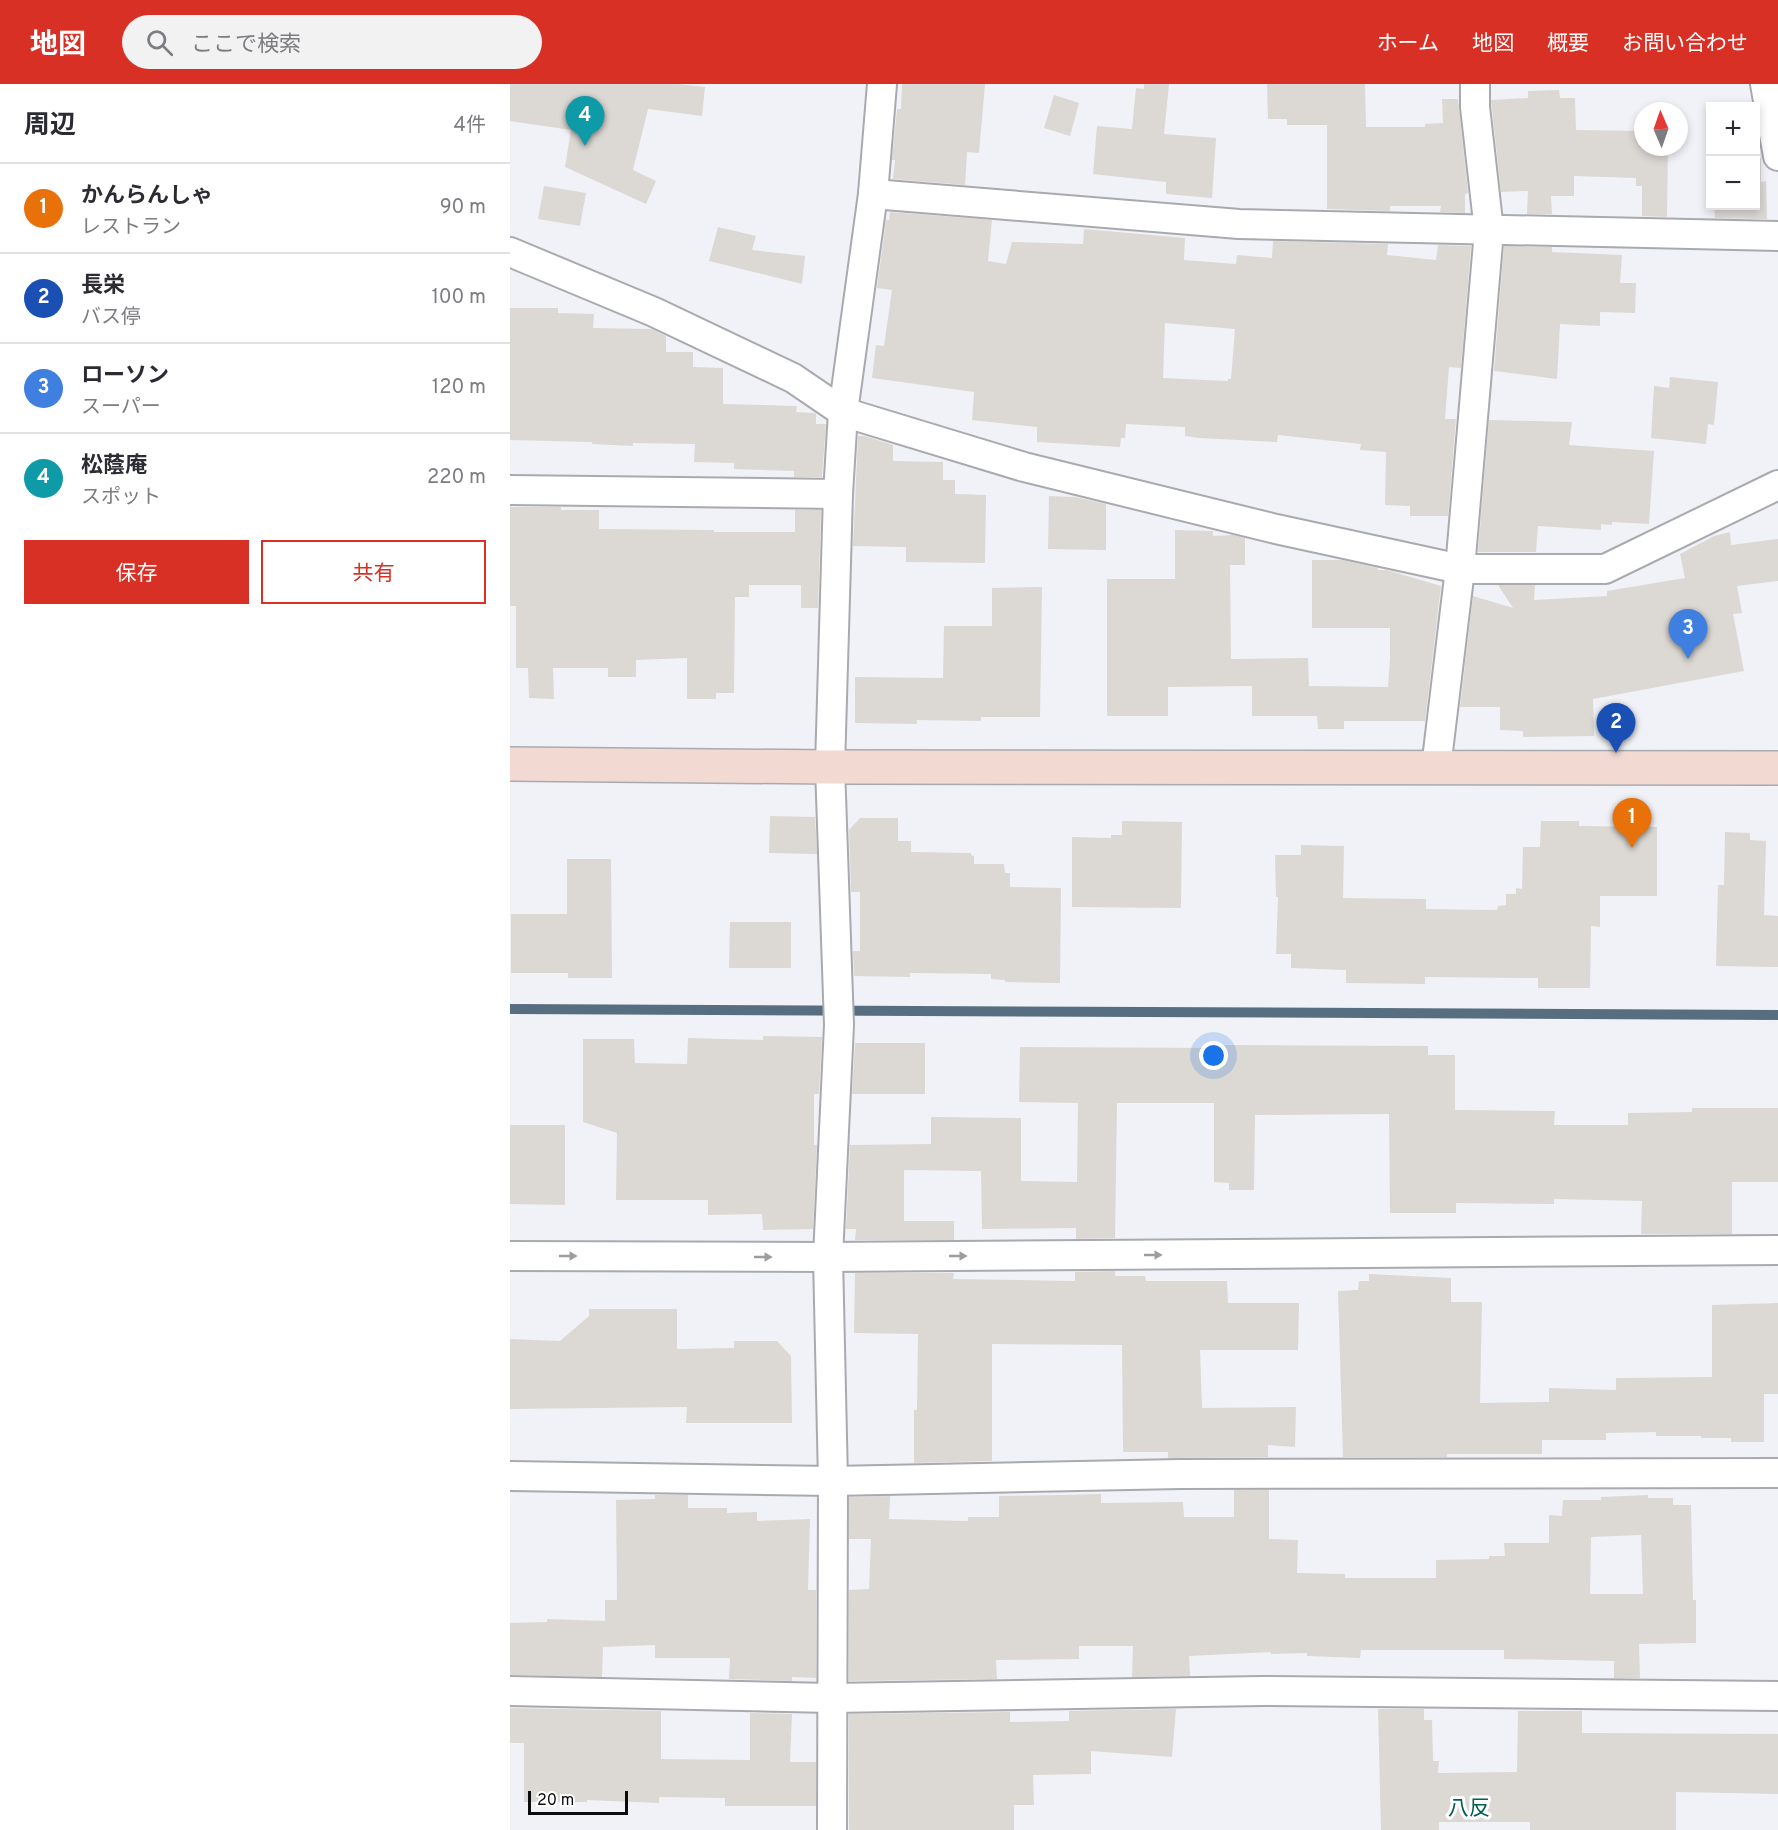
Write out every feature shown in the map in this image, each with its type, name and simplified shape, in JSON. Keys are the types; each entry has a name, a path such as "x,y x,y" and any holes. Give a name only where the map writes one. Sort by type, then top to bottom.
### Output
{"street":[{"path":"832,1830 833,1481 828,1257 839,1025 830,767 838,494 843,412 873,194 882,84"},
{"path":"1436,768 1460,569 1489,231 1474,84"},
{"path":"1770,93 1778,156"},
{"path":"873,194 1239,224 1778,236"},
{"path":"510,252 654,312 793,378 843,412 1024,467 1276,528 1460,569 1605,569 1778,485"},
{"path":"510,490 838,494"},
{"path":"510,764 830,767 1778,768"},
{"path":"510,1256 828,1257 1778,1250"},
{"path":"510,1476 833,1481 1180,1474 1778,1473"},
{"path":"510,1691 831,1698 1262,1691 1778,1696"}],"building":[{"path":"510,84 677,84 705,87 702,116 648,109 633,170 656,181 646,204 565,167 571,130 510,121"},
{"path":"902,84 985,84 979,153 967,152 965,185 893,179 895,160 892,160 897,109 901,109"},
{"path":"1144,84 1169,84 1164,134 1216,138 1212,198 1166,194 1166,182 1093,174 1097,126 1132,129 1136,88 1144,89"},
{"path":"1267,84 1365,84 1366,127 1425,127 1425,124 1443,123 1442,99 1458,99 1468,193 1465,194 1465,213 1440,212 1441,206 1390,206 1390,211 1327,209 1327,125 1287,125 1287,119 1268,119"},
{"path":"1559,90 1560,98 1575,98 1576,130 1634,131 1634,156 1668,156 1667,217 1642,216 1642,186 1636,186 1636,178 1574,176 1574,196 1551,196 1552,214 1527,214 1528,191 1501,192 1491,100 1528,98 1528,91"},
{"path":"1054,95 1079,103 1070,136 1044,128"},
{"path":"1761,158 1761,182 1766,181 1767,219 1715,218 1714,210 1760,210"},
{"path":"544,186 586,193 580,226 538,219"},
{"path":"890,212 992,220 988,261 1006,264 1012,242 1083,244 1084,229 1185,238 1184,260 1236,264 1237,255 1272,258 1273,241 1388,244 1387,255 1436,260 1438,245 1471,246 1461,368 1449,367 1445,419 1456,419 1448,516 1410,516 1410,506 1385,505 1386,452 1360,450 1361,444 1278,435 1277,442 1199,438 1185,436 1185,427 1126,424 1125,438 1121,438 1120,447 1037,442 1037,427 972,420 974,392 872,378 876,345 884,346 892,290 877,288 886,220 889,220","holes":["1165,323 1235,329 1231,379 1228,381 1163,378"]},
{"path":"718,227 756,236 752,250 805,256 802,284 709,261"},
{"path":"1504,246 1552,247 1552,252 1622,255 1620,283 1636,283 1635,313 1600,312 1600,326 1560,324 1557,379 1494,371"},
{"path":"510,308 558,308 558,313 594,314 593,328 652,329 666,336 666,352 693,352 693,367 723,368 723,404 797,406 796,412 816,414 816,424 826,424 822,477 794,477 794,471 734,469 734,463 694,462 695,444 633,443 633,446 592,444 592,442 510,440"},
{"path":"1670,377 1718,382 1714,425 1708,424 1706,444 1651,438 1654,386 1669,388"},
{"path":"1489,420 1572,422 1569,445 1654,451 1649,524 1612,522 1612,525 1601,524 1601,530 1538,526 1536,552 1478,552"},
{"path":"858,436 893,445 893,461 943,462 943,480 955,480 955,494 986,495 985,563 906,562 906,547 853,546"},
{"path":"1049,496 1075,497 1106,504 1106,550 1048,549"},
{"path":"510,507 599,510 599,529 714,530 714,532 795,532 795,510 821,510 818,608 801,608 801,585 749,585 749,597 735,597 734,693 716,693 716,699 687,699 687,658 636,660 636,677 608,677 608,668 553,668 554,699 529,698 528,668 516,668 516,606 510,606"},
{"path":"1175,530 1213,531 1213,536 1233,535 1245,538 1245,565 1230,565 1231,659 1308,658 1309,686 1388,687 1390,658 1390,628 1312,628 1312,560 1342,560 1441,586 1425,721 1344,721 1344,729 1318,729 1317,716 1252,716 1252,686 1168,687 1168,716 1107,716 1107,579 1175,579"},
{"path":"1730,532 1731,545 1778,539 1778,581 1737,586 1742,613 1733,614 1744,671 1593,699 1594,736 1523,737 1523,731 1500,730 1500,707 1460,707 1473,596 1513,608 1498,585 1535,585 1534,600 1607,596 1607,591 1685,578 1680,554 1714,536"},
{"path":"1042,587 1040,717 981,717 981,721 917,720 917,724 855,723 855,677 943,678 944,626 992,626 992,588"},
{"path":"770,816 815,817 817,854 769,853"},
{"path":"860,818 898,818 898,841 911,841 911,852 971,853 974,856 974,864 1004,864 1005,873 1010,873 1010,887 1061,888 1060,983 1005,982 1005,980 991,979 991,974 910,973 910,977 854,976 853,951 860,951 860,892 851,892 849,830"},
{"path":"1122,821 1182,822 1181,908 1072,907 1072,837 1111,838 1111,835 1122,835"},
{"path":"1541,821 1579,821 1579,826 1657,827 1657,896 1600,896 1600,927 1591,926 1590,988 1538,988 1538,978 1425,977 1425,984 1346,983 1346,970 1291,968 1291,954 1276,954 1278,897 1276,897 1275,855 1301,855 1301,845 1344,846 1343,898 1426,899 1426,909 1497,910 1498,906 1506,905 1506,894 1516,894 1516,888 1522,889 1523,847 1540,847"},
{"path":"1725,832 1750,833 1750,840 1766,841 1764,915 1778,916 1778,967 1716,966 1718,885 1724,885"},
{"path":"567,859 611,859 612,978 568,978 568,973 511,973 511,914 567,914"},
{"path":"730,922 791,922 791,968 729,968"},
{"path":"763,1036 822,1037 819,1094 814,1094 814,1145 817,1145 813,1229 763,1230 762,1214 708,1215 708,1200 616,1200 617,1133 583,1122 583,1039 634,1039 635,1063 687,1064 688,1038 763,1040"},
{"path":"855,1043 925,1043 925,1094 852,1094"},
{"path":"1217,1045 1428,1046 1428,1055 1455,1055 1455,1110 1555,1111 1554,1125 1628,1125 1628,1113 1692,1112 1692,1108 1778,1108 1778,1182 1732,1182 1732,1234 1641,1234 1642,1201 1554,1199 1554,1204 1456,1203 1456,1213 1390,1213 1389,1114 1255,1115 1254,1190 1229,1190 1229,1183 1214,1182 1214,1103 1117,1103 1115,1238 1076,1239 1076,1228 982,1229 981,1171 904,1170 904,1221 954,1221 954,1240 855,1240 856,1229 846,1229 850,1145 931,1144 931,1117 1021,1118 1021,1181 1077,1182 1078,1103 1019,1102 1020,1047 1217,1048"},
{"path":"510,1125 565,1125 565,1205 510,1204"},
{"path":"1115,1271 1115,1276 1145,1276 1146,1281 1227,1281 1228,1303 1299,1303 1298,1350 1200,1350 1202,1408 1296,1407 1295,1447 1268,1445 1268,1457 1168,1458 1168,1452 1123,1452 1122,1345 992,1344 992,1461 914,1463 918,1334 854,1333 855,1273 954,1273 953,1279 1075,1281 1075,1272"},
{"path":"1369,1274 1451,1278 1451,1302 1482,1302 1480,1403 1549,1402 1549,1388 1616,1390 1616,1378 1712,1377 1712,1305 1778,1303 1778,1394 1764,1394 1764,1442 1731,1442 1731,1438 1701,1438 1701,1436 1656,1436 1656,1432 1606,1433 1606,1440 1542,1440 1542,1454 1343,1457 1338,1291 1358,1290 1359,1281 1369,1281"},
{"path":"589,1309 677,1309 677,1349 734,1348 734,1341 777,1341 791,1356 792,1423 686,1423 687,1407 510,1409 510,1339 560,1341 589,1316"},
{"path":"1234,1490 1269,1490 1269,1539 1298,1540 1297,1573 1345,1574 1345,1578 1436,1578 1436,1560 1489,1559 1489,1556 1505,1556 1504,1543 1549,1543 1549,1515 1562,1516 1563,1500 1601,1500 1601,1497 1648,1495 1648,1498 1673,1498 1673,1505 1691,1505 1696,1643 1639,1644 1640,1678 1614,1678 1614,1661 1504,1659 1504,1650 1361,1650 1360,1658 1307,1656 1307,1653 1271,1654 1271,1652 1189,1656 1190,1676 1132,1677 1133,1646 1079,1646 1079,1659 996,1660 997,1679 849,1681 849,1590 869,1589 871,1539 849,1539 849,1497 890,1496 889,1519 968,1521 968,1517 999,1517 999,1496 1101,1494 1101,1503 1183,1502 1184,1517 1234,1517","holes":["1641,1535 1643,1594 1590,1594 1591,1537"]},
{"path":"655,1495 688,1495 688,1508 727,1508 727,1513 757,1512 757,1521 810,1519 808,1590 816,1590 816,1678 792,1677 792,1681 729,1679 730,1658 655,1658 655,1645 603,1647 602,1677 510,1675 510,1623 547,1622 547,1619 605,1621 605,1600 617,1600 616,1500 655,1499"},
{"path":"510,1708 661,1711 661,1759 750,1760 750,1713 792,1714 790,1762 816,1762 816,1806 725,1806 725,1798 659,1797 659,1803 587,1800 587,1802 524,1802 524,1743 510,1743"},
{"path":"1176,1709 1172,1757 1091,1751 1091,1774 1033,1775 1034,1805 1014,1805 1014,1830 849,1830 849,1714 1010,1712 1010,1722 1069,1721 1069,1711"},
{"path":"1378,1709 1424,1709 1424,1720 1432,1720 1433,1761 1439,1761 1438,1773 1517,1772 1518,1711 1582,1711 1582,1733 1778,1734 1778,1794 1676,1792 1676,1830 1530,1830 1530,1822 1439,1822 1439,1830 1381,1830"}],"waterway":[{"path":"510,1009 1778,1015"}],"place":[{"name":"松蔭庵","path":"585,146"},
{"name":"ローソン","path":"1688,659"},
{"name":"長栄","path":"1616,753"},
{"name":"かんらんしゃ","path":"1632,848"}],"district":[{"name":"八反","path":"1469,1808"}]}
